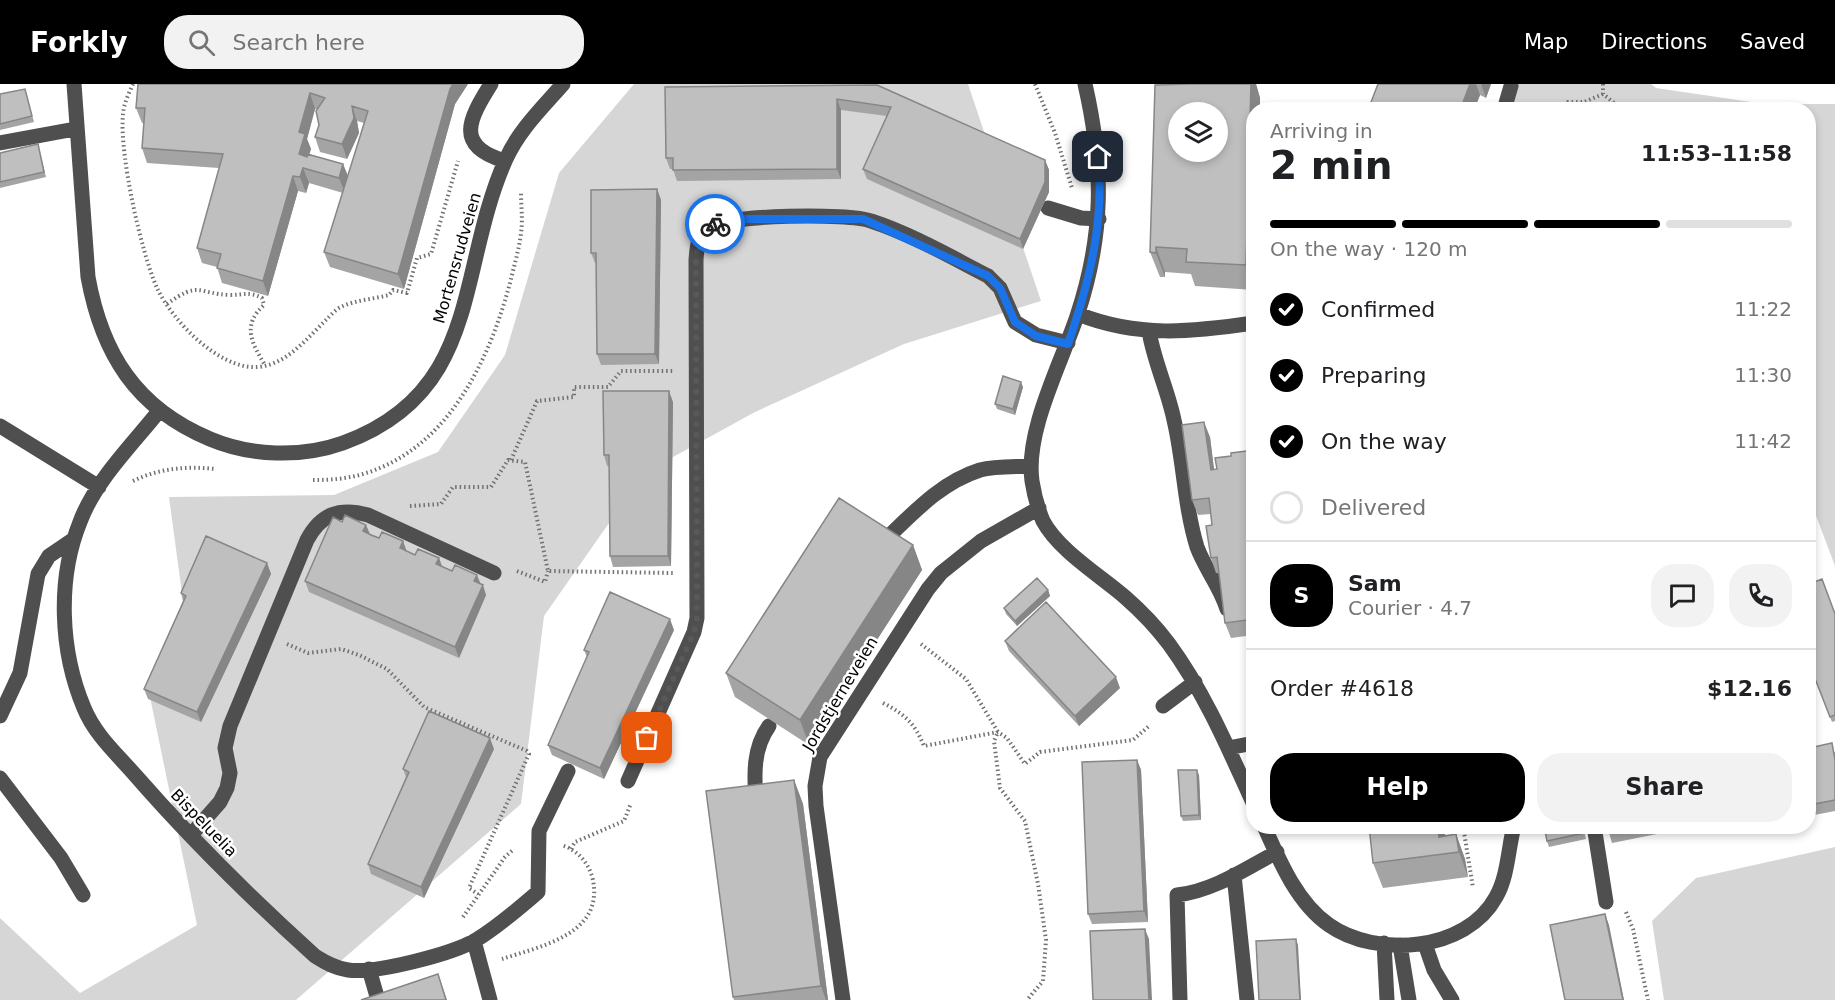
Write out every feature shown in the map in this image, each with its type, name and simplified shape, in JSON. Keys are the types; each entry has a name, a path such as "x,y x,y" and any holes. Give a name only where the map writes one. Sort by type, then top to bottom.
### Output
{"street":[{"name":"Mortensrudveien","path":"74,84 84,245 92,300 108,346 118,365 159,411 183,427 224,445 278,453 309,451 334,446 358,437 388,421 417,397 446,356 464,310 489,209 505,161 528,124 563,84"},
{"path":"491,84 473,116 473,142 484,155 505,161"},
{"path":"1085,84 1097,141 1100,172 1099,219 1092,261 1078,314 1039,425 1031,466 1039,508 1044,522 1062,543 1151,623 1195,682 1246,787"},
{"path":"1506,102 1511,86"},
{"path":"0,143 75,129"},
{"path":"1048,208 1081,218 1099,219"},
{"path":"628,781 694,632 697,618 696,260 699,239 708,228 732,219 849,217 873,222 988,276 1000,288 1015,322 1036,336 1068,344"},
{"path":"1078,314 1121,328 1149,331 1190,332 1246,324"},
{"path":"1149,331 1155,362 1174,420 1188,516 1198,550 1221,590 1227,612"},
{"name":"Bispeluelia","path":"159,411 99,487 80,520 74,539 64,604 67,649 84,709 99,736 191,836 315,956 332,967 351,971 420,960 474,941 512,915 537,891 539,831 568,771"},
{"path":"0,426 99,487"},
{"path":"887,538 927,499 966,477 982,470 1031,466"},
{"name":"Jordstjerneveien","path":"843,1000 815,786 820,757 901,629 941,573 991,534 1039,508"},
{"path":"191,836 220,802 227,788 230,774 225,748 230,726 315,525 326,515 351,510 494,573"},
{"path":"0,716 20,673 38,574 49,556 74,539"},
{"path":"1163,705 1195,682"},
{"path":"756,801 755,765 762,736 769,726"},
{"path":"1228,748 1246,745"},
{"path":"0,778 61,858 82,895"},
{"path":"1268,834 1298,891 1312,910 1328,925 1350,936 1384,944 1400,945 1425,944 1455,934 1487,910 1503,880 1512,834"},
{"path":"1595,834 1606,902"},
{"path":"1180,1000 1177,895 1193,893 1234,875 1277,852"},
{"path":"1234,875 1247,1000"},
{"path":"474,941 490,1000"},
{"path":"1384,944 1388,1000"},
{"path":"1425,944 1434,970 1452,1000"},
{"path":"1400,945 1409,1000"},
{"path":"369,969 378,1000"}],"path":[{"path":"133,84 123,114 134,208 157,288 192,335 213,351 243,364 256,367 277,362 296,349 339,307 389,295 393,290 407,293 417,258 431,254 458,161 468,164"},
{"path":"1035,84 1055,133 1081,218"},
{"path":"1603,84 1603,94"},
{"path":"1568,102 1584,102 1603,94"},
{"path":"1603,94 1613,102"},
{"path":"167,304 183,294 200,288 230,295 248,292 262,298 264,304 251,318 250,329 253,341 265,364"},
{"path":"511,460 537,401 574,397 574,387 608,387 621,371 644,371"},
{"path":"380,521 410,507 441,504 453,487 491,486 508,460 525,462 548,571 544,582 518,571"},
{"path":"128,485 164,470 197,467 215,469"},
{"path":"548,571 651,574"},
{"path":"901,629 966,679 998,732 1007,738 1025,764 1040,752 1132,740"},
{"path":"267,636 308,653 341,650 379,664 424,707 527,751 529,754 469,888 478,894"},
{"path":"861,693 897,710 915,724 924,746 998,732"},
{"path":"998,732 994,741 1000,788 1025,821 1038,884 1046,940 1044,981 1028,1000"},
{"path":"571,849 575,842 624,821 629,808"},
{"path":"1464,834 1472,886 1487,910"},
{"path":"458,921 464,917 505,857 516,848 539,841 550,842 571,849 586,863 593,886 589,911 581,925 554,942 482,966"},
{"path":"1606,902 1620,904 1631,921 1648,1000"}],"shaded area":[{"path":"634,84 968,84 1041,301 904,344 755,412 644,473 544,616 521,804 296,1000 0,1000 0,918 80,993 197,925 150,697 194,683 169,497 334,495 438,452 505,355 559,173"},
{"path":"1518,84 1651,84 1656,88 1751,102 1512,102"},
{"path":"1816,104 1835,104 1835,566 1816,516"},
{"path":"1835,847 1835,1000 1664,1000 1652,921 1696,878"}],"building":[{"path":"138,84 453,84 398,274 324,252 368,111 352,106 354,118 342,144 315,137 319,125 316,111 325,98 310,93 299,132 305,134 299,154 343,164 339,178 303,168 300,177 293,176 263,281 217,268 221,254 197,248 223,154 142,148 145,108 136,108"},
{"path":"1251,84 1251,102 1246,102 1246,265 1186,262 1187,249 1156,247 1156,253 1150,252 1155,85"},
{"path":"1378,84 1470,84 1463,102 1371,102"},
{"path":"877,85 1045,160 1045,182 1020,239 863,169 891,107 837,99 837,169 673,170 673,158 666,158 665,87"},
{"path":"25,89 32,116 0,124 0,94"},
{"path":"38,144 44,172 0,182 0,153"},
{"path":"657,189 655,354 597,354 596,253 591,253 591,190"},
{"path":"1003,376 1021,382 1013,409 995,404"},
{"path":"603,391 669,391 668,556 610,556 609,455 604,455"},
{"path":"1204,422 1211,470 1217,469 1215,458 1246,451 1246,620 1225,623 1217,557 1211,558 1206,526 1212,525 1209,498 1192,500 1182,425"},
{"path":"839,498 913,545 800,720 726,673"},
{"path":"345,515 366,525 363,531 371,535 379,538 382,532 403,541 400,548 415,555 418,549 439,558 436,564 452,571 455,565 477,575 474,581 483,585 455,647 305,581 333,517 342,522"},
{"path":"206,536 267,563 197,712 144,689 186,596 181,593"},
{"path":"1037,578 1048,590 1015,621 1004,608"},
{"path":"1822,579 1835,614 1835,715 1830,717 1816,681 1816,581"},
{"path":"610,592 670,619 600,768 548,745 589,652 584,650"},
{"path":"1046,602 1116,677 1075,716 1005,641"},
{"path":"429,711 490,738 421,887 368,864 409,772 403,769"},
{"path":"1832,743 1835,760 1835,800 1816,804 1816,746"},
{"path":"1137,760 1144,911 1088,914 1082,762"},
{"path":"1178,770 1197,770 1199,815 1181,816"},
{"path":"794,780 821,986 733,997 706,791"},
{"path":"1370,834 1439,834 1439,837 1456,834 1459,852 1373,863"},
{"path":"1546,834 1579,834 1547,841"},
{"path":"1605,914 1623,1000 1565,1000 1550,925"},
{"path":"1145,929 1149,1000 1093,1000 1090,931"},
{"path":"1296,939 1300,1000 1259,1000 1256,941"},
{"path":"438,974 446,1000 361,1000"}],"way so far":[{"path":"647,738 694,632 697,618 696,260 699,239 708,228 715,224"}],"route":[{"path":"715,224 732,219 826,217 849,217 873,222 988,276 1000,288 1015,322 1036,336 1068,344 1092,261 1098,229 1100,202 1098,157"}]}
